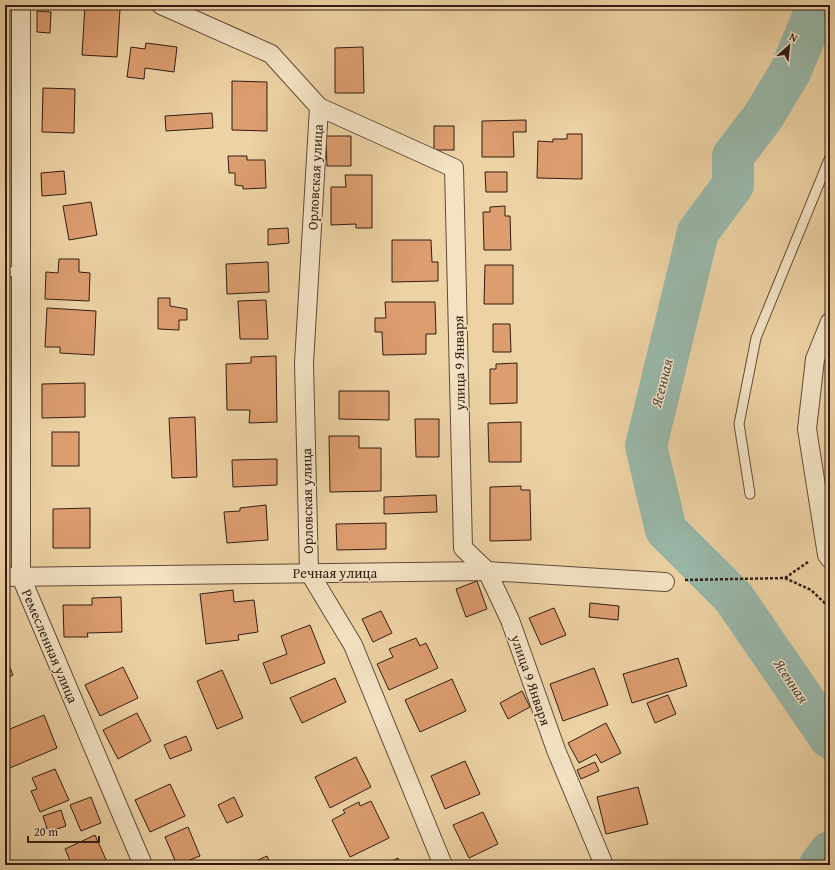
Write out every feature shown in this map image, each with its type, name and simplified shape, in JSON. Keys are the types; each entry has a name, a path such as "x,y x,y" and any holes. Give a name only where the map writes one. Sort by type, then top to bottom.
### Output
{"street":[{"name":"Ремесленная улица","path":"21,5 13,272 13,577 143,865"},
{"name":"улица 9 Января","path":"161,5 271,54 319,107 454,168 463,548 487,571 510,620 556,750 604,865"},
{"name":"Орловская улица","path":"319,107 304,363 309,572 353,645 443,865"},
{"path":"829,557 825,500 807,429 815,360 830,322"},
{"name":"Речная улица","path":"13,577 309,572 487,571 665,582"}],"lane":[{"path":"750,494 739,424 756,338 830,157"}],"path":[{"path":"785,578 809,561 829,557"},
{"path":"686,580 785,578 811,590 830,608"}],"building":[{"path":"85,5 100,5 100,8 120,9 117,57 82,55"},
{"path":"37,11 51,12 50,33 37,32"},
{"path":"146,43 177,47 174,72 145,68 144,79 127,77 131,47 145,49"},
{"path":"363,47 364,93 335,93 335,48"},
{"path":"232,81 267,82 267,131 232,130"},
{"path":"43,88 75,89 74,133 42,132"},
{"path":"212,113 213,128 166,131 165,116"},
{"path":"526,120 526,132 513,132 514,157 482,157 482,121"},
{"path":"434,126 454,126 454,150 434,150"},
{"path":"567,134 582,134 582,179 537,178 538,141 553,142 553,139 567,139"},
{"path":"326,136 351,136 351,166 327,166"},
{"path":"228,156 247,156 247,160 265,160 266,188 243,189 243,186 235,185 235,173 229,173"},
{"path":"64,171 66,194 42,196 41,173"},
{"path":"485,172 507,172 507,192 486,192"},
{"path":"345,175 372,175 372,228 356,228 356,224 331,225 331,187 346,187"},
{"path":"91,202 97,235 69,240 63,206"},
{"path":"505,206 505,216 510,216 511,250 484,250 483,212 490,212 490,207"},
{"path":"288,228 289,243 268,245 268,229"},
{"path":"392,240 431,240 432,262 438,262 438,281 392,282"},
{"path":"59,259 79,259 79,272 90,273 89,301 45,299 46,272 58,273"},
{"path":"268,262 269,292 227,294 226,264"},
{"path":"485,265 513,265 513,304 484,304"},
{"path":"158,298 170,298 170,306 187,309 187,320 179,320 179,330 158,329"},
{"path":"266,300 268,339 240,339 238,301"},
{"path":"385,302 435,302 436,334 426,334 426,354 383,355 382,332 375,332 375,318 386,318"},
{"path":"47,308 96,311 94,355 60,353 60,347 45,347"},
{"path":"493,324 510,324 511,352 493,352"},
{"path":"276,356 277,422 249,423 250,410 227,410 226,364 251,363 251,357"},
{"path":"517,363 517,403 490,404 490,369 496,369 496,364"},
{"path":"85,383 85,417 42,418 42,384"},
{"path":"339,391 389,391 389,420 339,419"},
{"path":"195,417 197,477 172,478 169,418"},
{"path":"415,419 439,419 439,457 416,457"},
{"path":"521,422 521,462 489,462 488,423"},
{"path":"52,432 79,432 79,466 52,466"},
{"path":"329,436 359,436 359,448 381,448 381,491 330,492"},
{"path":"277,459 277,485 233,487 232,460"},
{"path":"521,486 521,490 530,490 531,540 490,541 490,487"},
{"path":"436,495 437,512 384,514 384,497"},
{"path":"266,505 268,540 227,543 224,512 240,511 240,508"},
{"path":"90,508 90,548 53,548 53,509"},
{"path":"386,523 386,549 337,550 336,524"},
{"path":"477,581 487,609 466,617 456,589"},
{"path":"233,590 234,602 254,600 258,632 238,635 239,640 206,644 200,594"},
{"path":"121,597 122,632 87,633 88,637 64,637 63,605 92,605 92,598"},
{"path":"590,603 619,606 618,620 589,617"},
{"path":"554,608 566,635 541,645 529,618"},
{"path":"381,611 392,633 373,642 362,619"},
{"path":"310,625 325,663 271,684 263,663 287,654 281,636"},
{"path":"416,638 420,646 426,643 438,668 389,690 377,664 393,657 389,649"},
{"path":"5,656 13,675 5,679"},
{"path":"678,658 687,686 632,703 623,674"},
{"path":"123,667 138,698 100,716 85,685"},
{"path":"594,668 608,705 563,721 550,684"},
{"path":"222,670 243,718 217,729 197,681"},
{"path":"335,678 346,702 302,723 290,698"},
{"path":"452,679 466,711 420,732 405,700"},
{"path":"522,691 530,707 508,719 500,703"},
{"path":"668,695 676,714 655,723 647,703"},
{"path":"137,713 151,741 118,759 103,730"},
{"path":"44,715 57,748 5,770 5,731"},
{"path":"606,723 621,753 601,763 596,754 579,763 568,743"},
{"path":"186,736 192,750 170,759 164,745"},
{"path":"356,757 371,787 330,808 315,777"},
{"path":"465,761 480,794 445,809 431,776"},
{"path":"595,762 599,771 581,779 577,770"},
{"path":"55,769 69,800 40,812 31,791 37,789 32,778"},
{"path":"170,784 185,816 150,832 135,800"},
{"path":"638,787 648,824 606,834 597,797"},
{"path":"91,797 101,823 81,831 70,805"},
{"path":"234,797 243,816 227,823 218,805"},
{"path":"371,801 389,838 350,857 332,820 345,813 343,810 359,802 360,806"},
{"path":"61,810 66,826 48,832 43,816"},
{"path":"483,812 498,844 469,858 453,825"},
{"path":"188,827 200,856 177,865 165,837"},
{"path":"95,835 107,862 100,865 72,865 65,849"},
{"path":"267,856 271,865 247,865"},
{"path":"398,858 401,865 383,865"}],"waterway":[{"name":"Ясенная","path":"818,5 790,72 763,117 733,156 733,185 698,232 646,446 666,530 734,598 830,738"},
{"name":"Ясенная","path":"820,865 830,852"}]}
